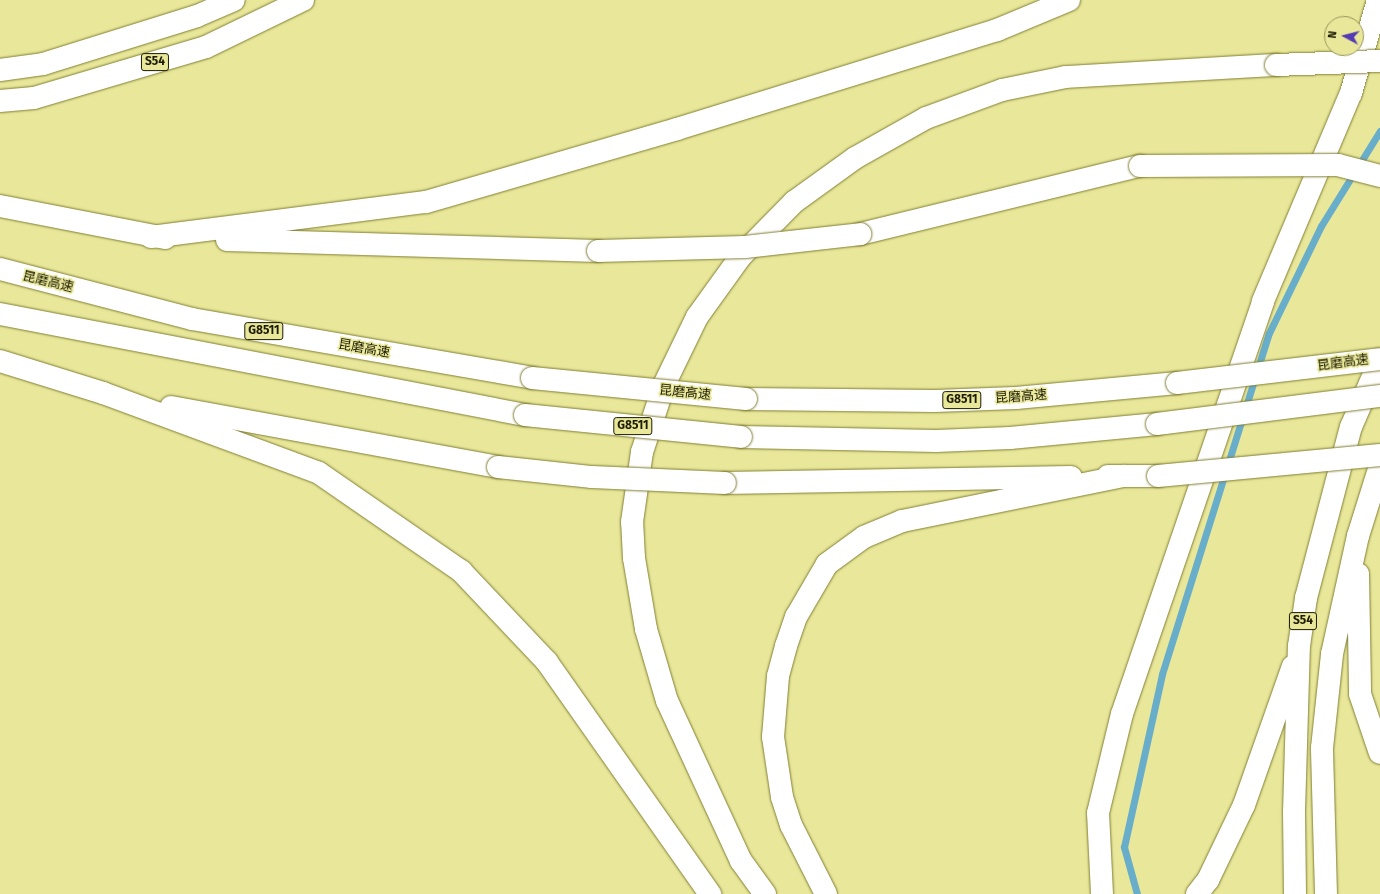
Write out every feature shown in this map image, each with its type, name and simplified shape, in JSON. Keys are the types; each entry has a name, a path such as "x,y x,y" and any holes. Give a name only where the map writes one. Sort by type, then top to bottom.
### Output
{"main road":[{"name":"S54","path":"0,70 43,64 197,16 234,0"},
{"name":"S54","path":"0,101 34,98 206,47 303,0"},
{"path":"151,237 426,202 677,129 997,30 1069,0"},
{"path":"1102,894 1098,813 1122,714 1263,302 1351,93 1378,0"},
{"path":"765,894 742,861 668,701 646,628 634,558 632,522 642,452 664,385 697,317 741,256 794,202 854,158 926,118 1002,90 1066,78 1276,65 1380,61"},
{"path":"0,206 151,237 598,251 746,247 860,234 1140,166 1338,165 1380,176"},
{"name":"昆磨高速","path":"0,269 192,319 532,378 746,399 935,401 1016,398 1177,383 1380,359"},
{"name":"G8511","path":"0,314 525,415 741,437 936,441 1010,438 1157,424 1380,396"},
{"name":"S54","path":"1295,894 1294,812 1300,646 1306,598 1351,427 1380,359"},
{"path":"0,361 103,393 319,474 461,571 547,662 710,894"},
{"path":"103,393 296,432 498,467 592,477 725,483 1158,476 1380,455"},
{"name":"S54","path":"1326,894 1322,748 1332,654 1358,536 1380,466"},
{"path":"826,894 791,825 782,797 773,737 775,698 786,646 796,617 827,564 864,537 902,521 1123,476"},
{"path":"1358,536 1360,694 1380,753"},
{"path":"1197,894 1208,880 1244,805 1300,646"}],"waterway":[{"path":"1137,894 1124,847 1162,674 1269,333 1321,226 1380,131"}]}
